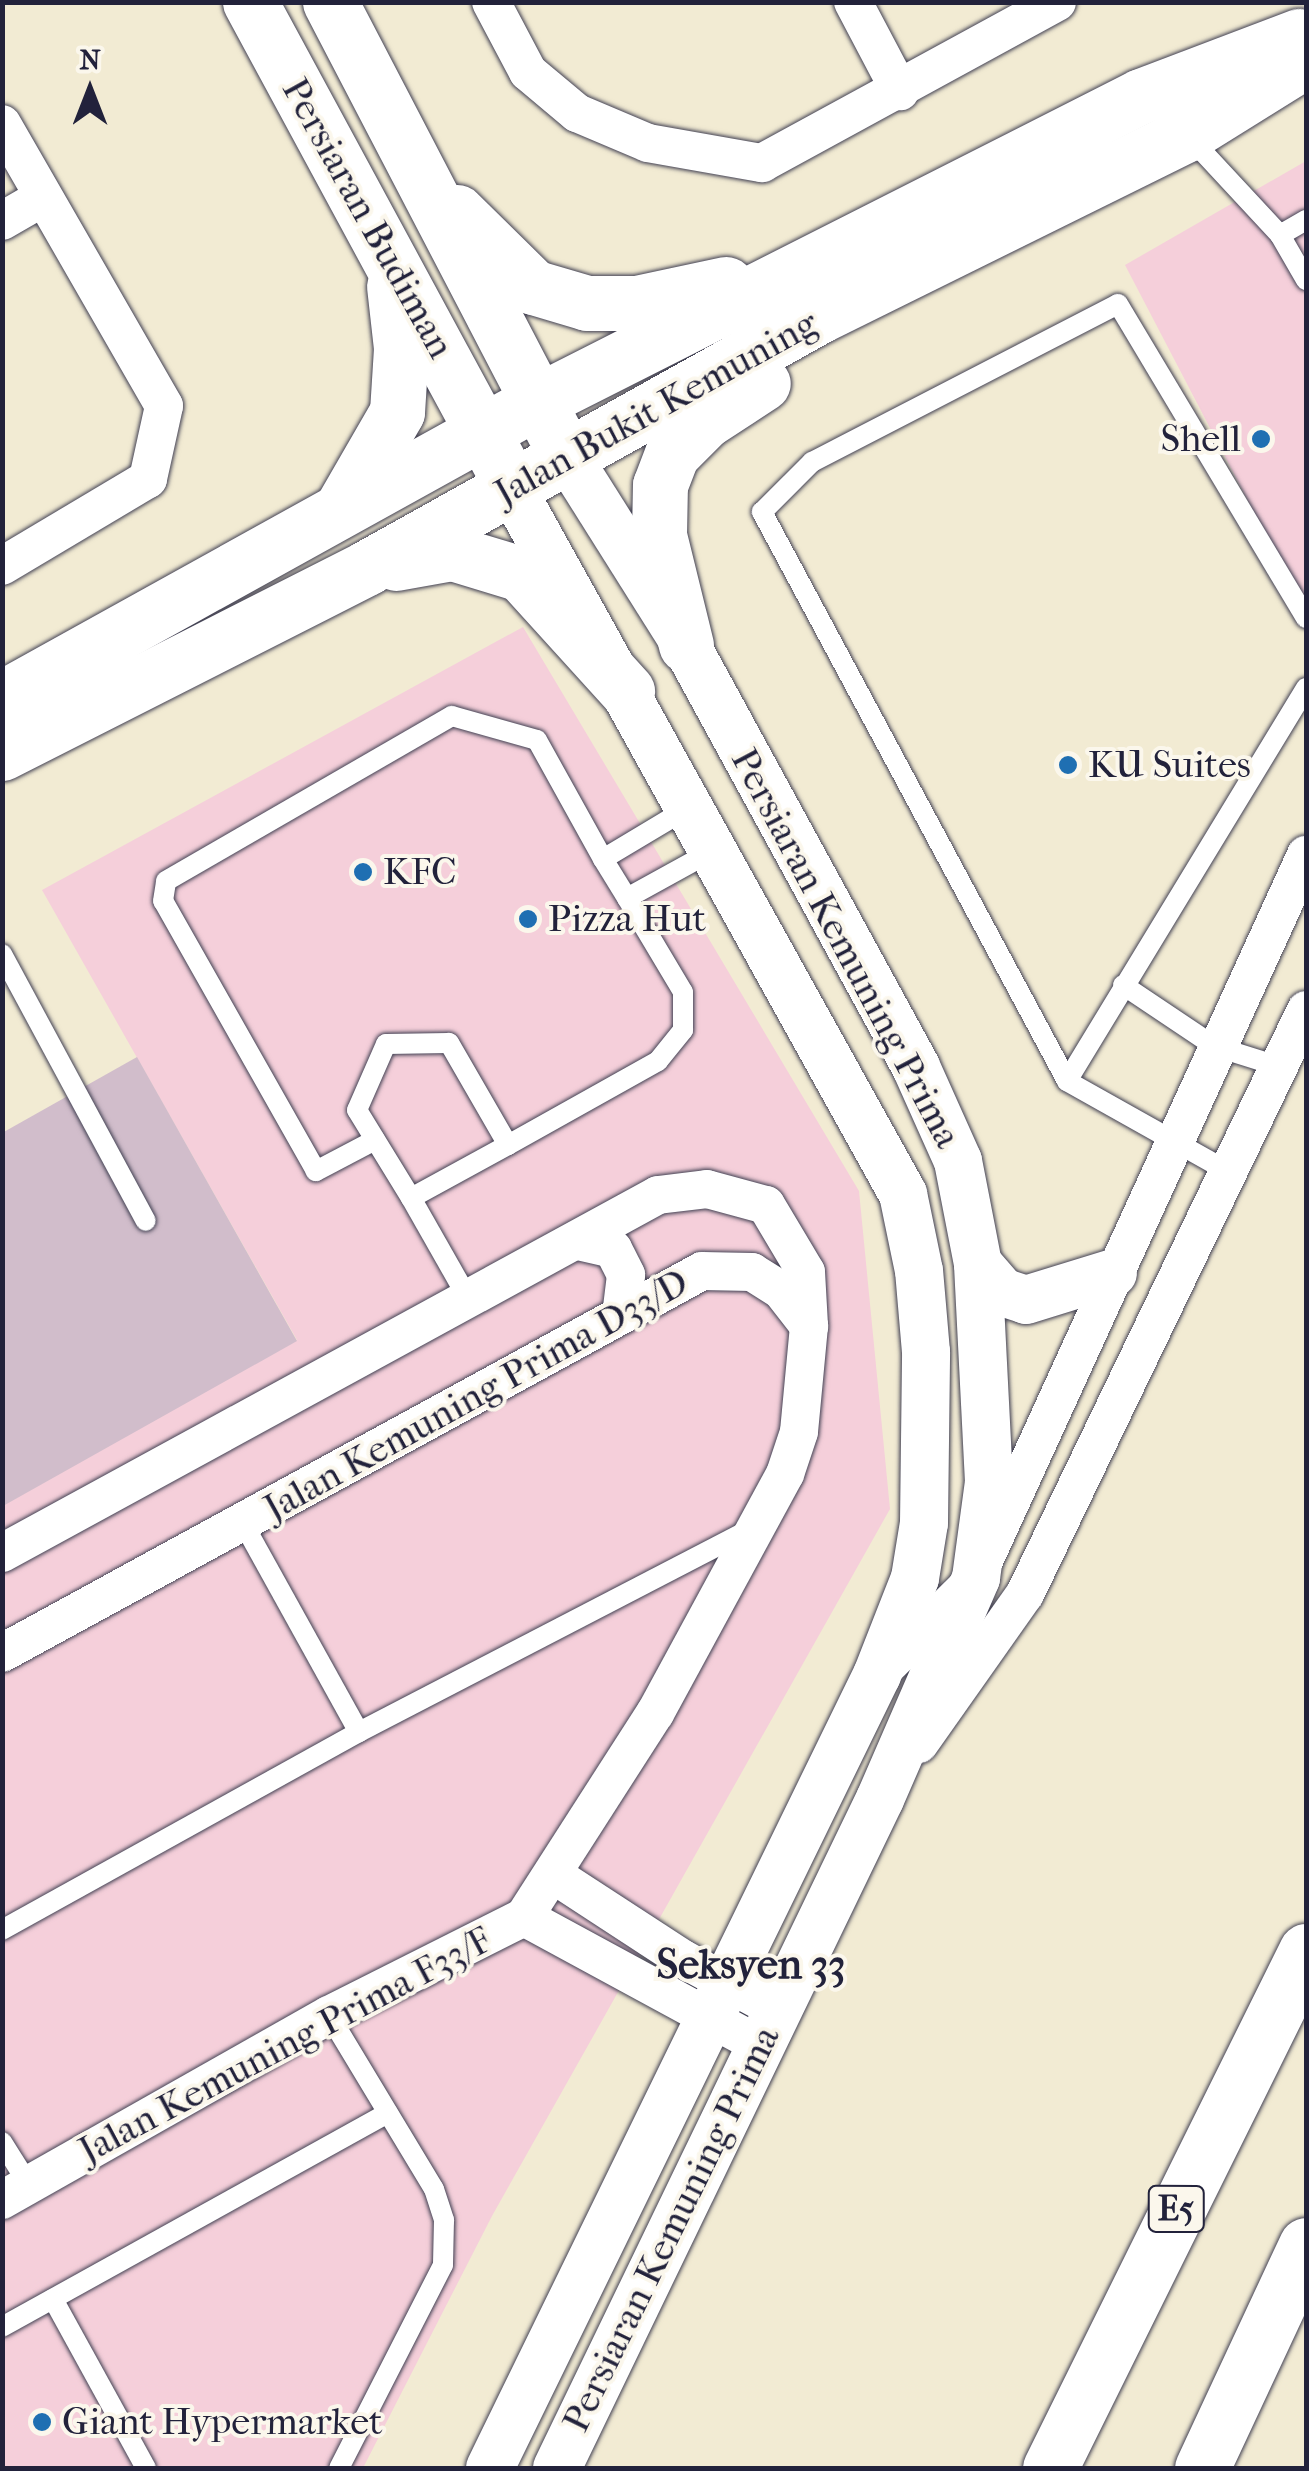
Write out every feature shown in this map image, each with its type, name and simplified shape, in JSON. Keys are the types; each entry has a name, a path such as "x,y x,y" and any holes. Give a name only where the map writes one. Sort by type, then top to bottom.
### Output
{"main road":[{"name":"Persiaran Budiman","path":"250,2 512,489"},
{"name":"Persiaran Budiman","path":"330,2 566,456"},
{"name":"Jalan Bukit Kemuning","path":"2,698 538,401 1141,96 1306,33"},
{"name":"Jalan Bukit Kemuning","path":"2,753 368,568 819,316 1187,134 1306,60"},
{"path":"422,178 532,287 587,303 637,303 702,292 844,246"},
{"path":"340,512 397,412 401,348 390,258"},
{"path":"686,645 660,535 660,486 672,454 705,421 776,374 819,316"},
{"path":"368,568 452,553 521,574 627,691"},
{"name":"E5","path":"1050,2468 1306,1951"},
{"path":"1202,2468 1306,2245"}],"street":[{"path":"491,2 528,72 577,113 648,143 762,163 1057,2"},
{"path":"852,2 900,91"},
{"path":"2,124 164,406 148,479 2,566"},
{"path":"2,221 42,198"},
{"name":"Persiaran Kemuning Prima","path":"557,2468 880,1799 976,1578 990,1482 978,1264 958,1161 916,1068 686,645 566,456"},
{"name":"Persiaran Kemuning Prima","path":"490,2468 877,1675 915,1578 924,1522 920,1271 904,1194 716,849 512,489"},
{"path":"877,1675 976,1578 1172,1138 1306,855"},
{"path":"880,1799 1025,1594 1306,1010"},
{"path":"2,1554 470,1302 658,1195 740,1193 766,1205 806,1272 809,1326"},
{"path":"578,1240 613,1249 626,1275 622,1310"},
{"path":"978,1264 1002,1292 1026,1300 1113,1273"},
{"name":"Jalan Kemuning Prima D33/D","path":"2,1653 622,1310 702,1271 752,1272 782,1290 809,1326"},
{"name":"Jalan Kemuning Prima F33/F","path":"16,2193 330,2015 524,1917 654,1713 755,1527 800,1432 809,1326"},
{"path":"554,1875 716,2000"},
{"path":"524,1917 716,2000 767,2027"}],"lane":[{"path":"1187,134 1280,235 1306,280"},
{"path":"1280,235 1306,220"},
{"path":"1229,1172 1067,1081 762,512 812,462 1118,304 1306,618"},
{"path":"1067,1081 1306,688"},
{"path":"375,1140 316,1171 163,901 166,881 452,716 537,740 683,992 683,1030 658,1061 411,1198"},
{"path":"603,859 691,806"},
{"path":"627,898 716,849"},
{"path":"2,954 146,1221"},
{"path":"1123,985 1214,1046 1281,1067"},
{"path":"470,1302 357,1110 386,1044 449,1042 508,1145"},
{"path":"243,1523 359,1732"},
{"path":"2,1930 359,1732 755,1527"},
{"path":"330,2015 434,2189 444,2220 443,2265 339,2468"},
{"path":"2,2327 388,2113"},
{"path":"2,2142 16,2193"},
{"path":"53,2299 146,2468"}],"shaded area":[{"name":"Shell","path":"1306,161 1306,612 1125,265"},
{"path":"523,627 859,1191 890,1509 492,2216 363,2468 3,2468 2,1506 297,1340 42,890"},
{"path":"137,1057 297,1341 3,1506 2,1133"}],"place":[{"name":"Shell","path":"1261,439"},
{"name":"KU Suites","path":"1068,765"},
{"name":"KFC","path":"363,872"},
{"name":"Pizza Hut","path":"528,919"},
{"name":"Giant Hypermarket","path":"42,2422"}],"district":[{"name":"Seksyen 33","path":"751,1965"}]}
